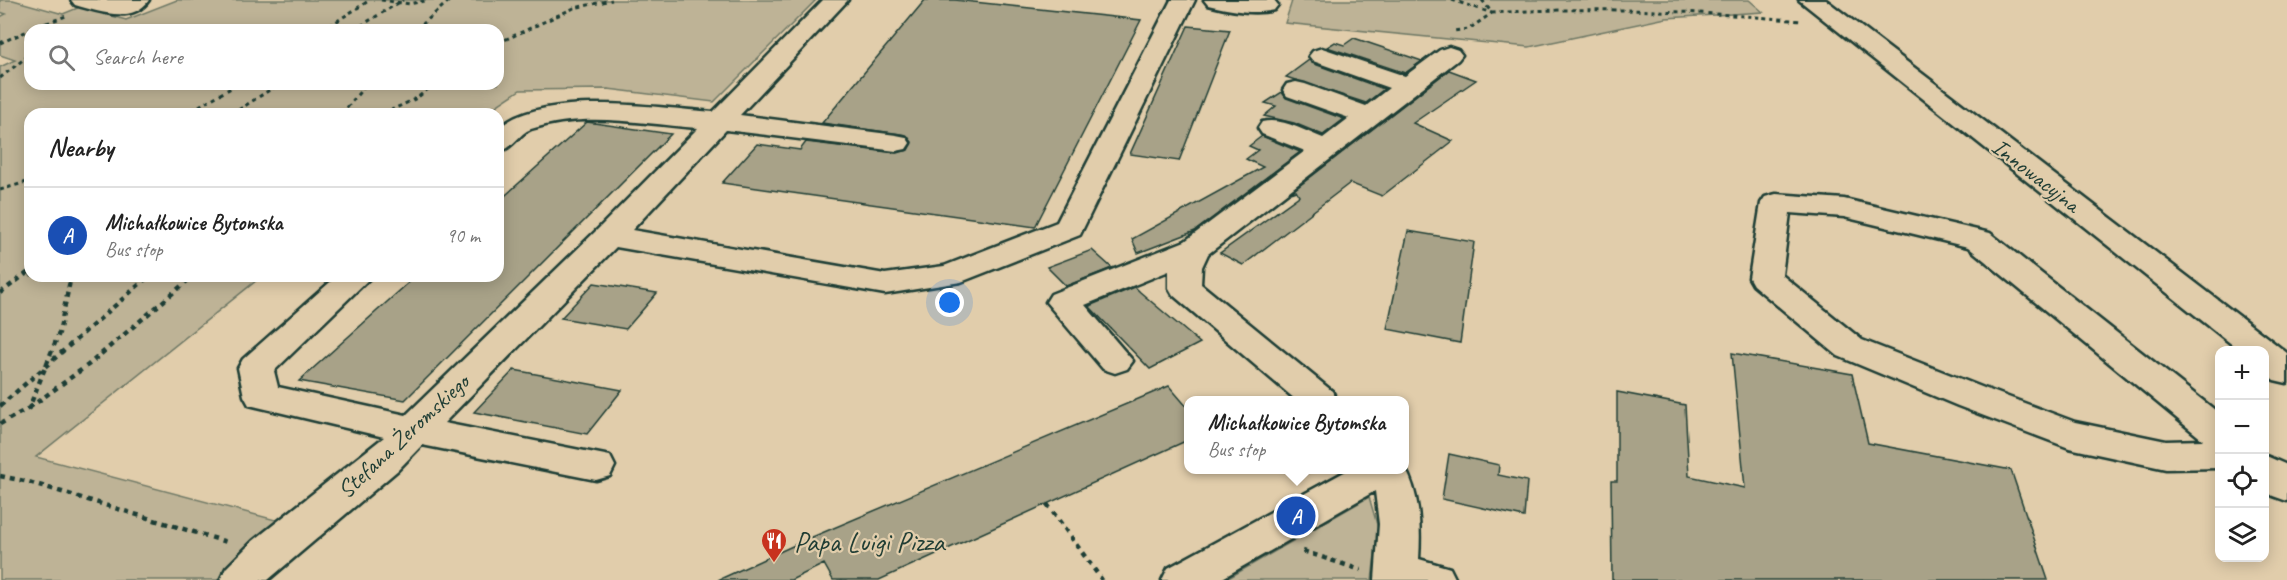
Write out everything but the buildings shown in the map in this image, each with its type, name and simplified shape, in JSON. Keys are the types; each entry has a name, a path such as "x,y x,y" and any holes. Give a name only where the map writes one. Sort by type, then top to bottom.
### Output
{"street":[{"path":"82,0 116,9 137,0"},
{"name":"Stefana Żeromskiego","path":"241,580 268,553 384,460 609,236 836,0"},
{"path":"609,236 885,284 950,275 1069,228 1183,0"},
{"path":"1216,0 1266,6"},
{"name":"Innowacyjna","path":"1811,0 2255,346"},
{"path":"1314,396 1185,288 1183,276 1186,261 1196,248 1449,55"},
{"path":"1322,56 1409,86"},
{"path":"1296,90 1369,116"},
{"path":"504,138 520,123 585,111 720,121 897,143"},
{"path":"1272,128 1326,149"},
{"path":"2215,430 1979,240 1844,208 1776,203 1765,278 1850,348 2068,434 2166,455 2215,454"},
{"path":"1115,361 1063,302 1196,248"},
{"path":"349,282 256,368 262,396 413,430 596,466"},
{"path":"2269,356 2287,371"},
{"path":"2269,472 2287,486"},
{"path":"1183,580 1372,474"},
{"path":"1389,474 1393,481 1398,510 1399,576"}],"path":[{"path":"332,24 370,0"},
{"path":"381,0 410,4 428,0"},
{"path":"423,24 450,0"},
{"path":"504,40 574,8 612,0"},
{"path":"1452,0 1492,13 1540,9 1710,11 1843,25"},
{"path":"1482,0 1492,13"},
{"path":"364,24 401,1"},
{"path":"1449,55 1437,44 1443,33 1469,29 1492,13"},
{"path":"44,24 48,22"},
{"path":"0,43 24,33"},
{"path":"0,78 24,59"},
{"path":"196,108 227,90"},
{"path":"241,108 270,90"},
{"path":"347,108 361,90"},
{"path":"396,108 417,98 427,90"},
{"path":"0,190 24,183"},
{"path":"0,293 24,275"},
{"path":"29,408 59,333 70,282"},
{"path":"0,406 142,282"},
{"path":"0,424 29,408 88,365 186,282"},
{"path":"0,476 29,482 206,537 268,553"},
{"path":"1047,504 1102,580"},
{"path":"1260,536 1399,576"}],"shaded area":[{"path":"0,0 13,0 63,14 80,7 126,20 177,0 816,0 714,102 608,89 520,90 493,108 24,108 24,282 255,282 36,457 287,523 220,580 0,580 0,67 15,60 0,55 0,17 6,14 0,12"},
{"path":"1283,0 1749,0 1763,12 1666,18 1529,47 1285,23 1292,1"},
{"path":"1369,497 1378,528 1372,580 1225,580"}],"place":[{"name":"Michałkowice Bytomska","path":"1296,516"},
{"name":"Papa Luigi Pizza","path":"774,564"}]}
